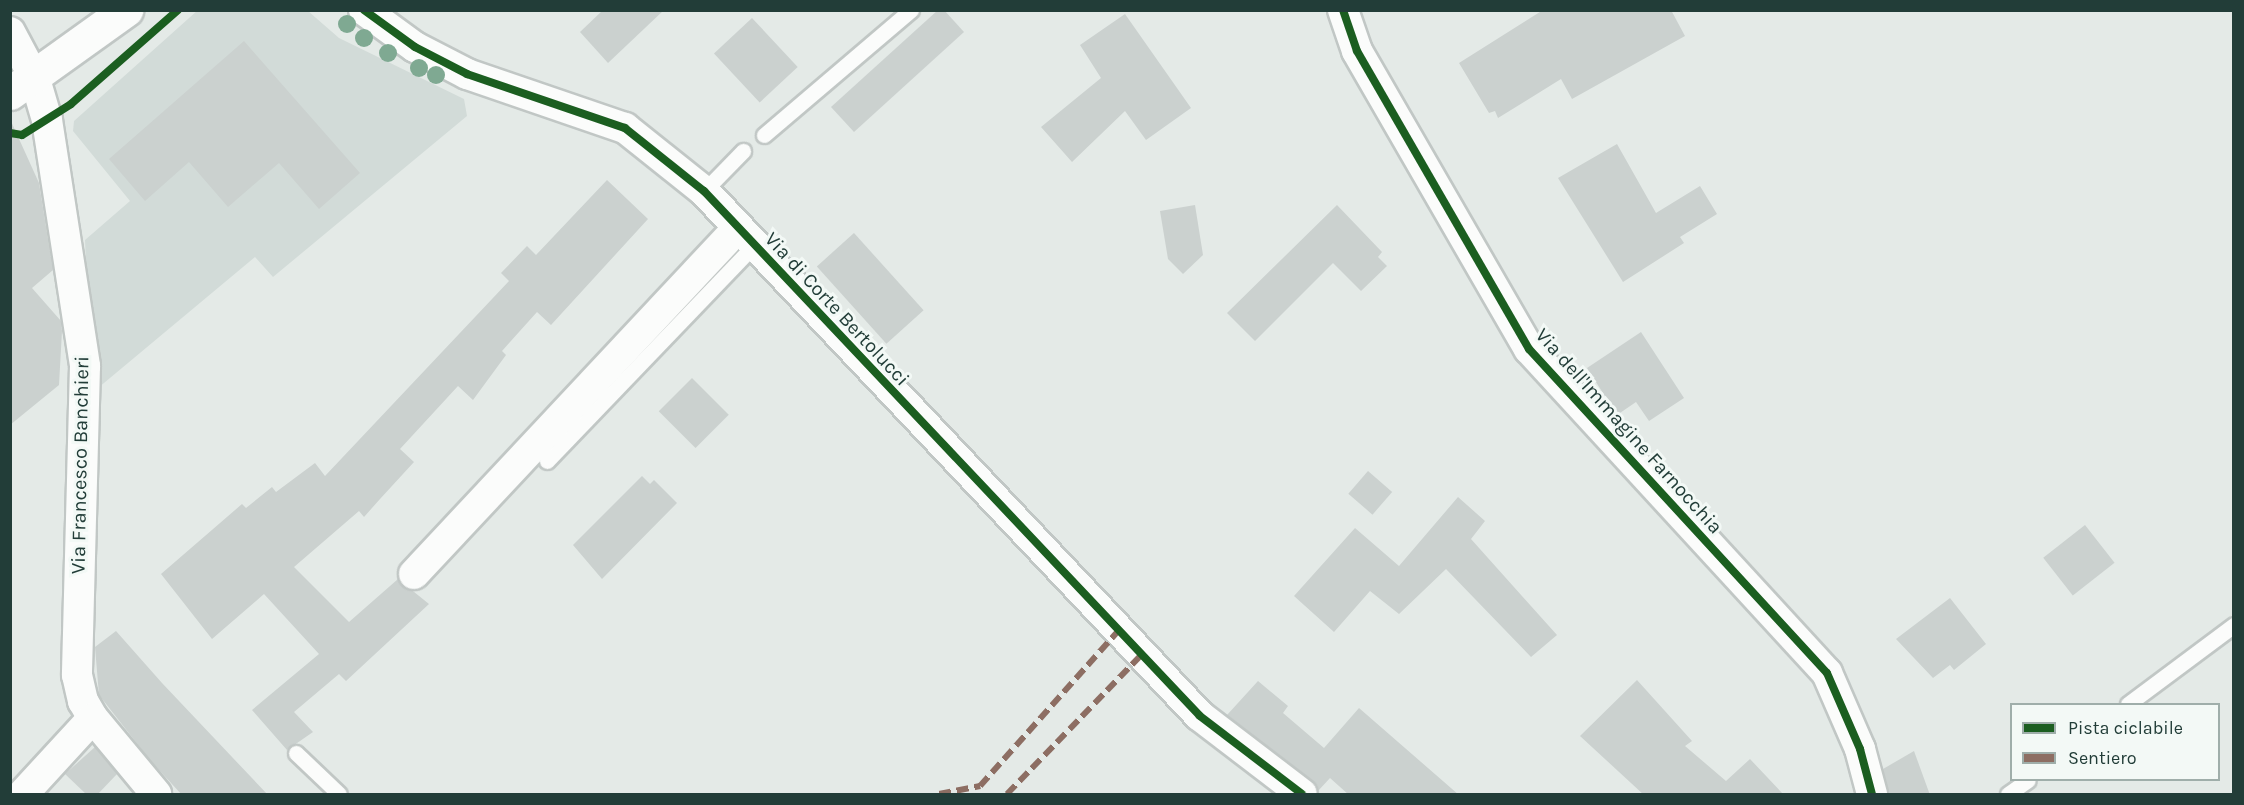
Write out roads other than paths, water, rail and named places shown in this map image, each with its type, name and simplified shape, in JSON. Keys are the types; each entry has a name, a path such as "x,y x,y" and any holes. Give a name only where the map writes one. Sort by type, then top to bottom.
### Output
{"street":[{"path":"23,86 126,10"},
{"name":"Via di Corte Bertolucci","path":"364,10 415,47 467,74 625,128 704,191 921,426 1200,716 1302,795"},
{"name":"Via dell'Immagine Farnocchia","path":"1343,10 1363,61 1529,349 1827,673 1860,749 1872,795"},
{"name":"Via Francesco Banchieri","path":"10,32 23,86 55,156 85,366 77,675 83,700 93,718 156,795"},
{"path":"414,574 746,236"},
{"path":"23,795 93,718"}],"lane":[{"path":"764,135 911,10"},
{"path":"704,191 743,151"},
{"path":"547,460 746,236"},
{"path":"2131,703 2234,625"},
{"path":"296,753 339,795"},
{"path":"2008,795 2027,781"}]}
